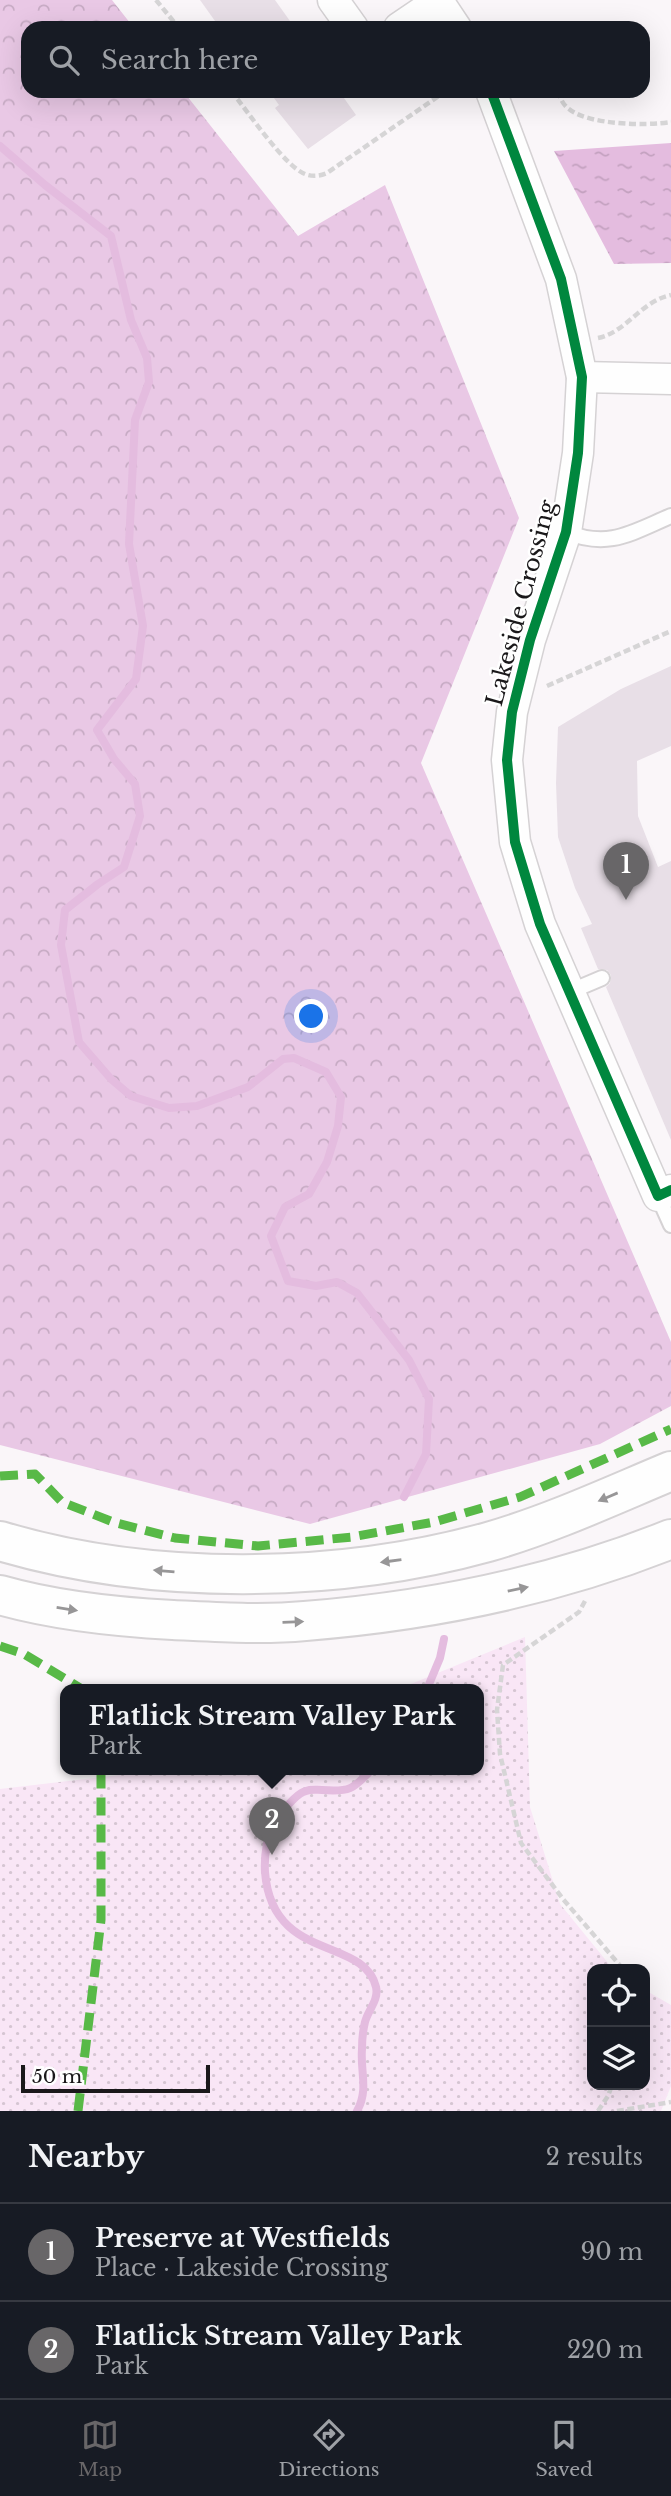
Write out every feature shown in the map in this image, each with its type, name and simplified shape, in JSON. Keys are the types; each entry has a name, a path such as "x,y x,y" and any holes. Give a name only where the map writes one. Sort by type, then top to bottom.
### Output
{"main road":[{"path":"0,1541 46,1555 122,1567 186,1573 244,1574 338,1569 430,1556 488,1542 558,1518 671,1471"},
{"path":"0,1595 116,1617 234,1623 304,1622 450,1602 528,1587 578,1574 671,1539"}],"street":[{"path":"333,0 348,21"},
{"path":"409,21 439,0 452,21"},
{"name":"Lakeside Crossing","path":"494,98 553,253 582,377 579,453 566,532 530,640 514,701 506,760 515,842 540,924 569,992 664,1193"},
{"path":"582,377 671,379"}],"lane":[{"path":"566,532 587,540 608,541 671,516"},
{"path":"569,992 602,978"},
{"name":"Lakeside Crossing","path":"664,1193 671,1225"}],"path":[{"path":"156,0 173,21"},
{"path":"237,98 289,161 303,174 313,176 327,173 436,98"},
{"path":"561,98 564,104 580,115 644,124 671,122"},
{"path":"576,343 610,335 656,298 671,295"},
{"path":"514,701 671,631"},
{"path":"578,1574 586,1599 579,1612 503,1665 497,1710 500,1754 521,1843 563,1899 619,1964"},
{"path":"597,2111 610,2090"},
{"path":"617,2111 671,2102"}],"shaded area":[{"path":"525,1637 530,1807 560,1904 609,1964 587,1964 587,2090 650,2090 650,1993 671,2005 671,2086 661,2111 0,2111 0,1789 120,1775 484,1775 484,1684 411,1684"}],"green space":[{"path":"0,0 112,0 128,21 21,21 21,98 189,98 298,236 385,185 519,518 421,763 671,1342 671,1406 600,1444 310,1524 0,1445"}],"water":[{"path":"671,143 671,263 614,264 554,151"}],"building":[{"path":"200,0 275,0 290,21 215,21"},
{"path":"274,98 344,98 356,115 308,149 275,108 279,105"},
{"path":"671,666 671,746 637,761 638,816 658,867 671,861 671,1140 606,987 610,983 611,975 607,970 598,969 581,928 592,924 575,888 558,837 556,783 558,727 621,689"}],"waterway":[{"path":"0,146 111,236 131,320 147,358 149,382 135,420 129,544 143,626 136,679 97,730 114,759 135,784 140,816 124,867 65,910 61,945 79,1042 111,1079 131,1096 169,1108 197,1106 248,1087 283,1059 294,1058 326,1072 341,1097 338,1126 327,1162 309,1194 285,1207 271,1236 288,1281 316,1286 337,1282 357,1293 409,1360 429,1399 426,1454 404,1497"},
{"path":"429,1684 440,1658 444,1639"},
{"path":"357,2111 363,2096 363,2032 376,1996 376,1987 368,1971 355,1960 300,1935 284,1921 271,1901 265,1859 273,1825 298,1795 310,1790 345,1790 366,1775"}],"marked path":[{"path":"0,1476 35,1474 62,1502 113,1522 175,1538 258,1546 352,1537 434,1522 520,1497 671,1429"},
{"path":"0,1646 24,1654 74,1684"},
{"path":"78,2111 101,1920 101,1775"}],"cycle path":[{"path":"494,98 561,279 582,377 578,453 566,532 530,640 512,712 507,760 515,842 540,924 658,1196 671,1190"}],"place":[{"name":"Preserve at Westfields","path":"626,900"},
{"name":"Flatlick Stream Valley Park","path":"272,1855"}]}
